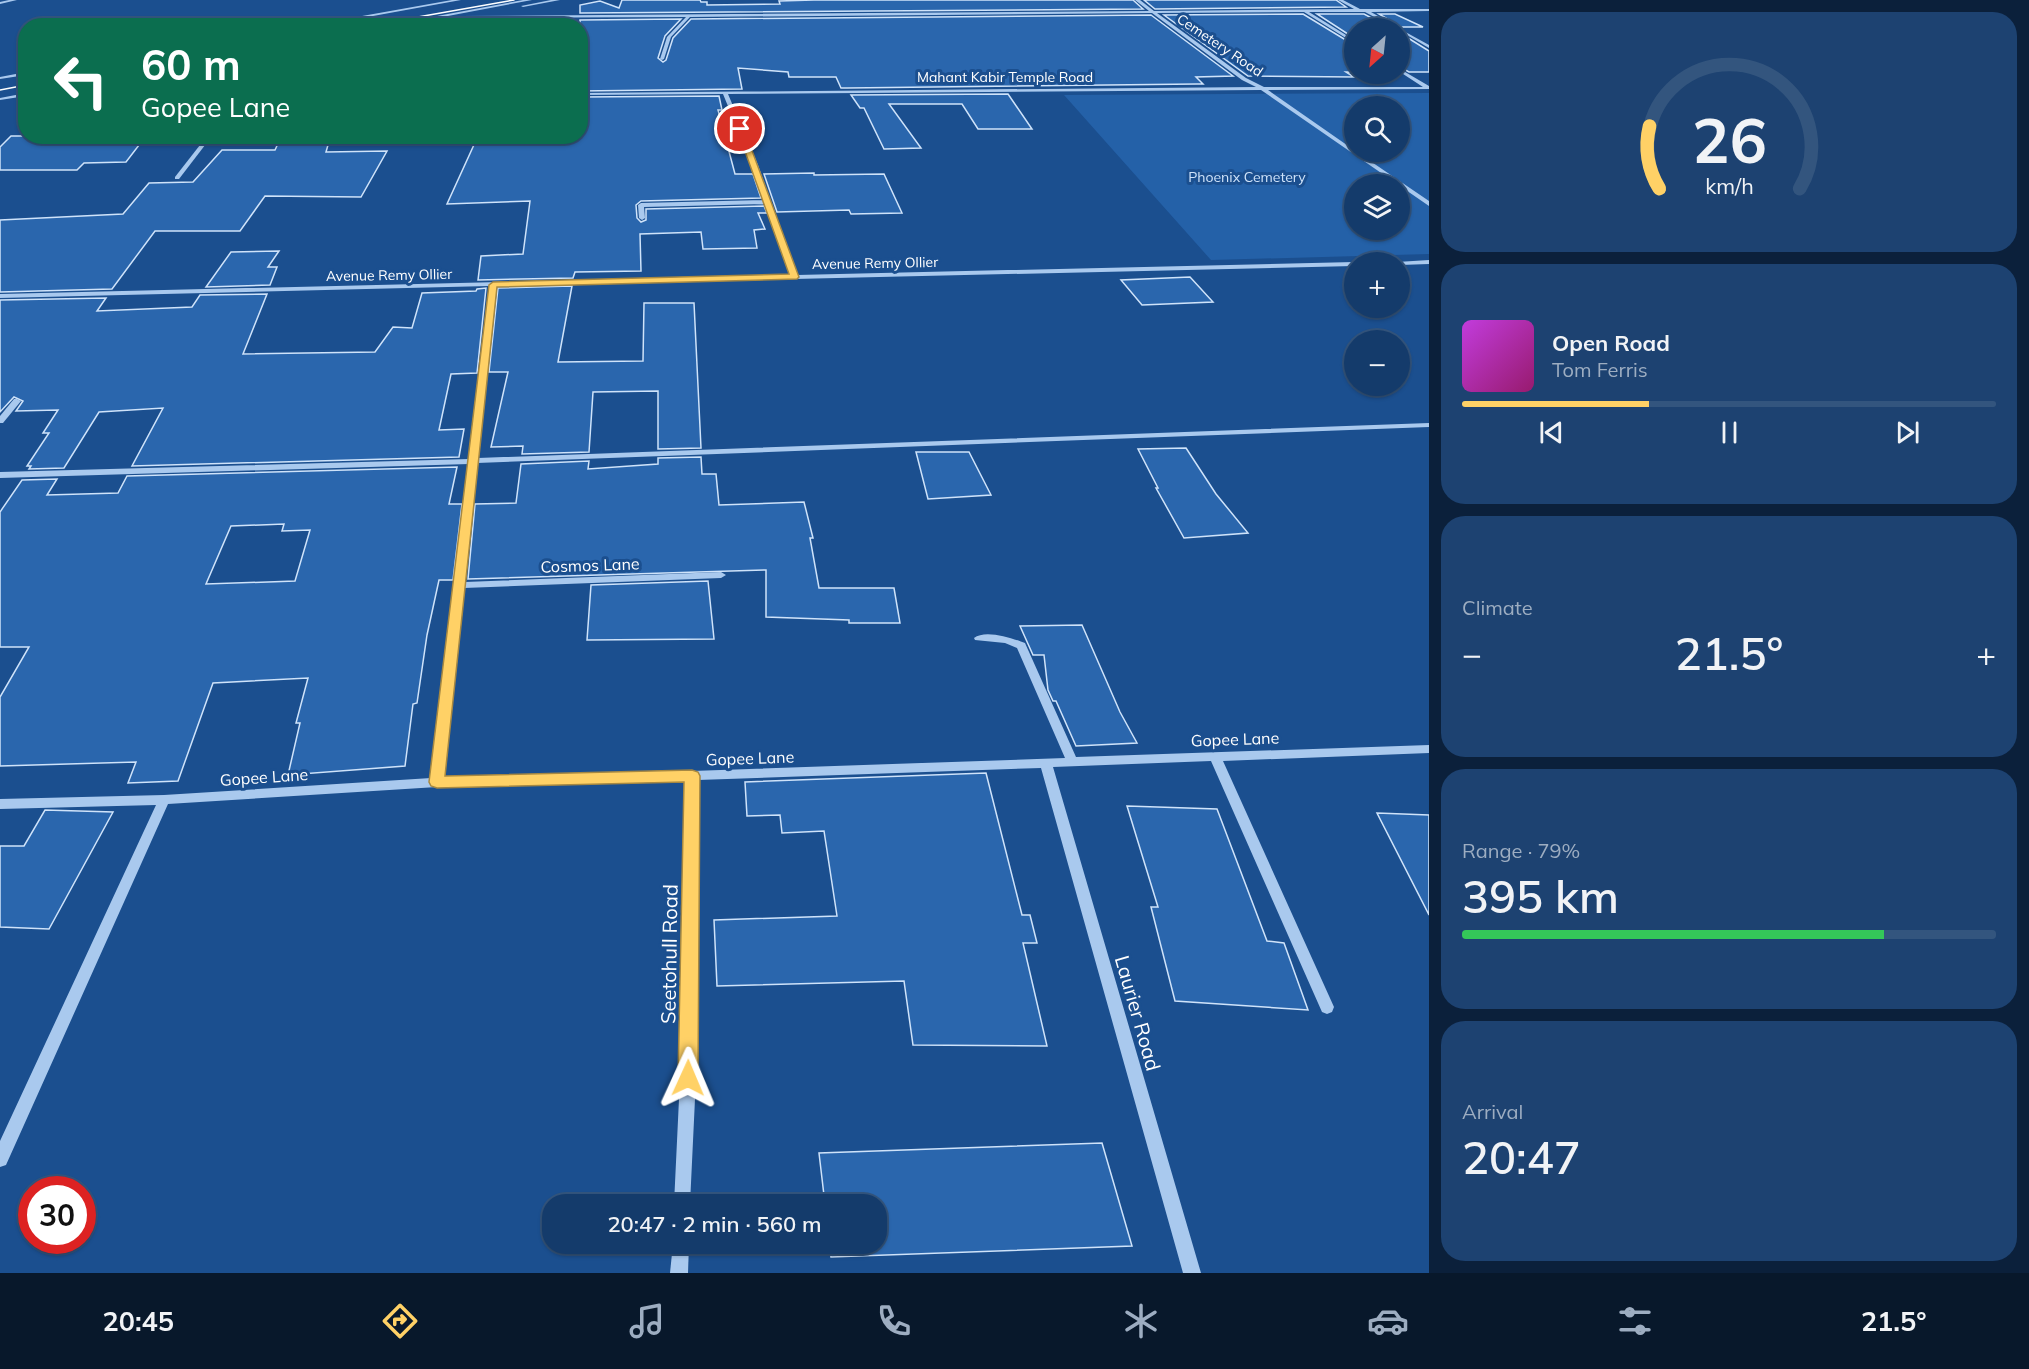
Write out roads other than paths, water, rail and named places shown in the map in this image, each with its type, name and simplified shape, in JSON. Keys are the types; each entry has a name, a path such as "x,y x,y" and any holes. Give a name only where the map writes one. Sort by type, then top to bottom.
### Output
{"street":[{"path":"0,3 15,0"},
{"path":"354,18 459,0"},
{"path":"430,18 530,0"},
{"path":"457,18 558,0"},
{"name":"Cemetery Road","path":"1137,0 1244,79 1262,88 1429,204"},
{"path":"1340,0 1358,11"},
{"path":"1366,10 1379,18"},
{"path":"462,17 1429,10"},
{"path":"1305,11 1344,36"},
{"path":"662,59 669,37 688,17"},
{"path":"1410,36 1429,47"},
{"path":"0,78 18,75"},
{"path":"1410,76 1429,88"},
{"name":"Mahant Kabir Temple Road","path":"588,94 1429,88"},
{"path":"0,93 18,90"},
{"path":"725,92 768,202 794,277"},
{"path":"0,99 18,96"},
{"path":"0,99 18,99"},
{"path":"177,178 204,144"},
{"path":"642,218 641,205 768,202"},
{"path":"1410,263 1429,262"},
{"name":"Avenue Remy Ollier","path":"0,296 1344,264"},
{"path":"437,782 493,285"},
{"path":"0,421 17,401"},
{"path":"0,475 473,461 1429,425"},
{"name":"Cosmos Lane","path":"459,585 721,575"},
{"path":"979,638 1007,640 1021,646 1073,763"},
{"name":"Gopee Lane","path":"0,804 164,800 437,782 692,776 1429,749"},
{"path":"1215,756 1327,1007"},
{"name":"Laurier Road","path":"1046,764 1192,1273"},
{"name":"Seetohull Road","path":"682,1194 688,1078 692,776"},
{"path":"0,1159 164,800"},
{"path":"679,1273 680,1254"}],"tram line":[{"path":"412,18 514,0"},
{"path":"0,90 18,87"}],"park label":[{"name":"Phoenix Cemetery","path":"1247,177"}]}
